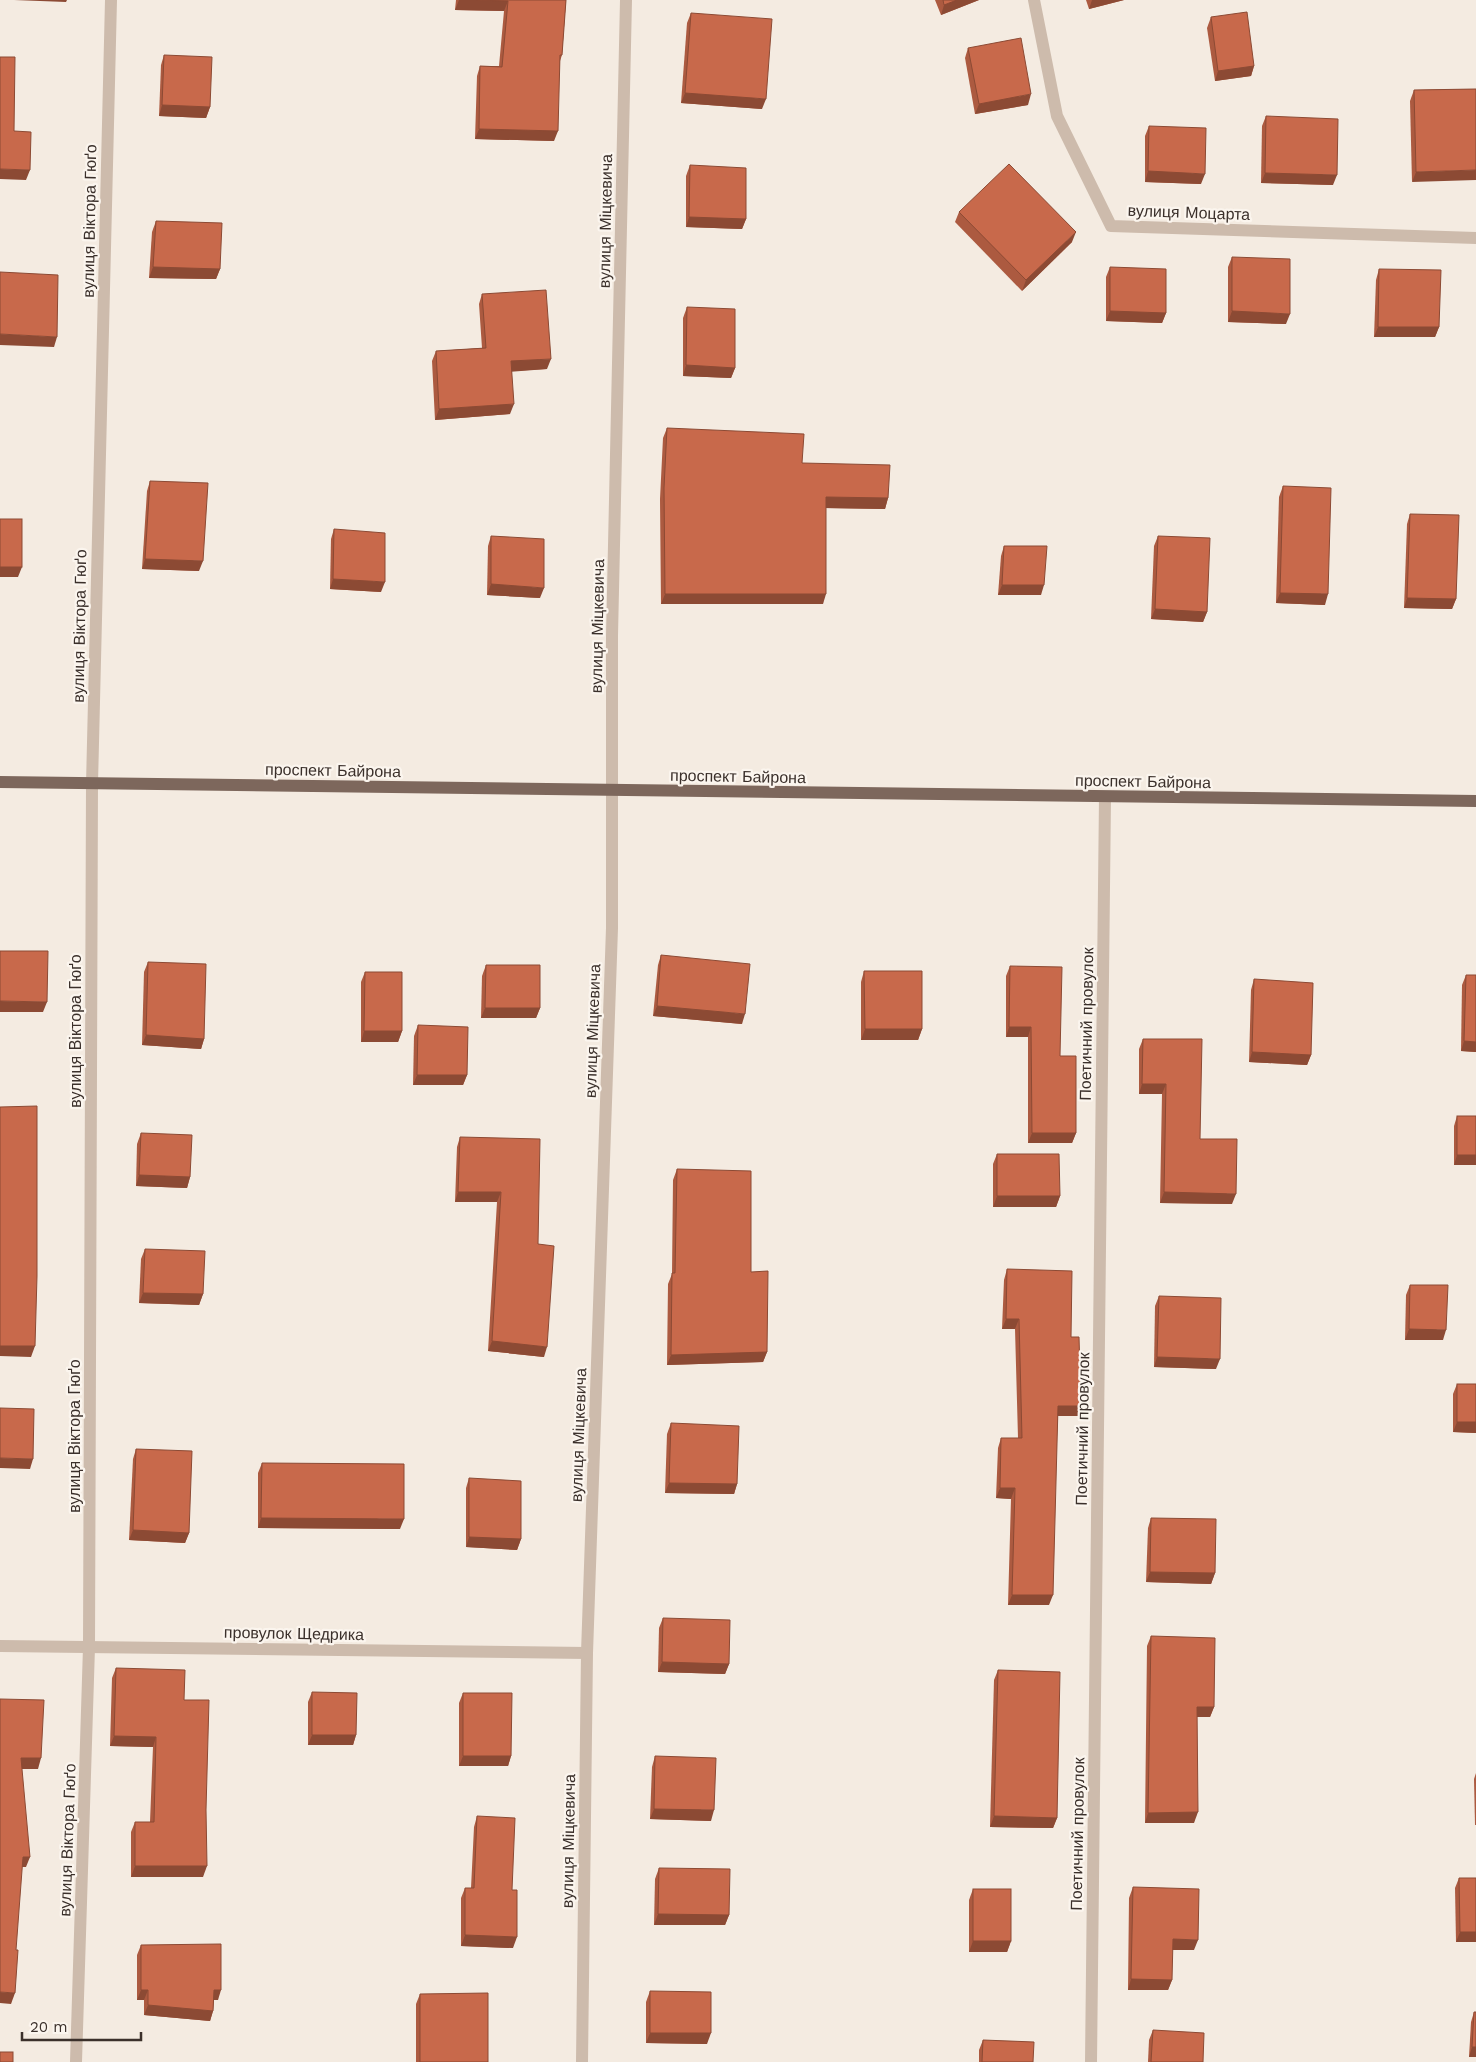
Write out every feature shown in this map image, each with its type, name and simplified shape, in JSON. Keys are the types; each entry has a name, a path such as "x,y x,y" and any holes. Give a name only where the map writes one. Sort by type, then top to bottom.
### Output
{"main road":[{"name":"проспект Байрона","path":"0,782 1476,801"}],"street":[{"name":"вулиця Віктора Гюґо","path":"76,2062 89,1647 92,784 111,0"},
{"name":"вулиця Міцкевича","path":"582,2062 587,1654 611,938 612,636 626,0"},
{"name":"вулиця Моцарта","path":"1034,0 1057,116 1112,226 1476,238"},
{"name":"Поетичний провулок","path":"1091,2062 1105,797"},
{"name":"провулок Щедрика","path":"0,1646 587,1654"}],"building":[{"path":"476,0 566,0 562,55 560,55 558,131 479,129 480,66 502,67 508,1"},
{"path":"943,0 957,0 944,5"},
{"path":"1247,12 1254,66 1218,71 1211,17"},
{"path":"691,13 772,19 766,99 685,93"},
{"path":"1021,38 1031,94 979,104 968,48"},
{"path":"164,55 212,57 210,107 162,105"},
{"path":"0,57 15,57 14,131 31,132 30,170 0,169"},
{"path":"1476,89 1476,170 1416,172 1414,90"},
{"path":"1266,116 1338,119 1337,175 1265,173"},
{"path":"1149,126 1206,128 1205,174 1148,171"},
{"path":"1009,164 1076,232 1026,280 959,212"},
{"path":"690,165 746,168 746,219 689,217"},
{"path":"156,221 222,223 220,269 153,267"},
{"path":"1232,257 1290,259 1290,314 1232,311"},
{"path":"1110,267 1166,269 1166,313 1110,311"},
{"path":"1379,269 1441,270 1439,327 1378,327"},
{"path":"0,272 58,275 57,337 0,334"},
{"path":"546,290 551,359 511,361 514,404 439,409 436,351 486,348 482,294"},
{"path":"687,307 735,309 735,368 686,365"},
{"path":"667,428 804,434 802,463 890,465 888,498 826,497 826,594 665,594 664,488"},
{"path":"150,481 208,483 203,561 145,559"},
{"path":"1283,486 1331,488 1328,594 1280,593"},
{"path":"1410,514 1459,515 1456,599 1407,598"},
{"path":"0,519 22,519 22,567 0,567"},
{"path":"334,529 385,533 385,582 333,579"},
{"path":"491,536 544,539 544,588 491,584"},
{"path":"1158,536 1210,538 1207,612 1155,609"},
{"path":"1004,546 1047,546 1044,585 1002,585"},
{"path":"0,951 48,951 47,1002 0,1001"},
{"path":"661,955 750,964 745,1014 657,1006"},
{"path":"148,962 206,964 204,1039 146,1035"},
{"path":"486,965 540,965 540,1008 485,1008"},
{"path":"1010,966 1062,967 1060,1056 1076,1056 1076,1133 1032,1133 1031,1027 1009,1027"},
{"path":"864,971 922,971 922,1029 865,1029"},
{"path":"365,972 402,972 402,1031 364,1031"},
{"path":"1466,975 1476,975 1476,1042 1464,1041"},
{"path":"1254,979 1313,983 1311,1055 1252,1052"},
{"path":"418,1025 468,1027 467,1075 417,1075"},
{"path":"1143,1039 1202,1039 1200,1139 1237,1139 1236,1194 1164,1192 1166,1084 1142,1084"},
{"path":"37,1106 35,1346 0,1346 0,1107"},
{"path":"1457,1116 1476,1116 1476,1155 1457,1155"},
{"path":"141,1133 192,1135 190,1177 139,1175"},
{"path":"460,1137 540,1139 538,1244 554,1246 547,1347 492,1341 501,1192 458,1192"},
{"path":"997,1154 1059,1154 1060,1196 997,1196"},
{"path":"677,1169 751,1171 751,1272 768,1271 767,1352 671,1355 672,1273 675,1273"},
{"path":"145,1249 205,1251 203,1294 143,1293"},
{"path":"1007,1269 1072,1271 1071,1337 1079,1337 1081,1406 1058,1406 1053,1595 1012,1595 1015,1488 1000,1488 1001,1438 1022,1438 1019,1319 1006,1319"},
{"path":"1410,1285 1448,1285 1446,1330 1409,1329"},
{"path":"1159,1296 1221,1298 1220,1359 1157,1357"},
{"path":"1457,1384 1476,1384 1476,1422 1457,1422"},
{"path":"0,1408 34,1409 33,1459 0,1458"},
{"path":"671,1423 739,1426 737,1484 669,1483"},
{"path":"136,1449 192,1451 189,1533 133,1530"},
{"path":"262,1463 404,1464 404,1519 261,1518"},
{"path":"469,1478 521,1481 521,1539 469,1537"},
{"path":"1151,1518 1216,1519 1215,1573 1150,1572"},
{"path":"663,1618 730,1620 729,1664 662,1662"},
{"path":"1151,1636 1215,1638 1214,1707 1197,1707 1198,1812 1148,1813"},
{"path":"116,1668 185,1670 184,1700 209,1700 206,1810 207,1866 135,1866 135,1822 154,1822 156,1737 114,1736"},
{"path":"998,1670 1060,1672 1057,1818 994,1816"},
{"path":"312,1692 357,1693 356,1735 312,1735"},
{"path":"463,1693 512,1693 511,1756 463,1756"},
{"path":"0,1699 44,1700 41,1758 21,1758 30,1857 23,1857 16,1950 18,1950 15,1993 0,1992"},
{"path":"655,1756 716,1758 714,1810 654,1809"},
{"path":"477,1816 515,1818 512,1890 517,1890 517,1937 465,1935 465,1888 474,1888"},
{"path":"659,1868 730,1869 729,1915 658,1914"},
{"path":"1459,1878 1476,1878 1476,1932 1460,1932"},
{"path":"1133,1887 1199,1889 1198,1940 1173,1939 1172,1980 1131,1979"},
{"path":"973,1889 1011,1889 1011,1941 973,1941"},
{"path":"221,1944 221,1990 214,1990 213,2011 148,2005 148,1990 141,1990 141,1945"},
{"path":"650,1991 711,1992 711,2033 650,2033"},
{"path":"488,1993 488,2062 420,2062 420,1994"},
{"path":"1474,2012 1476,2012 1476,2047 1472,2047"},
{"path":"1153,2030 1204,2033 1203,2062 1151,2062"},
{"path":"983,2040 1034,2042 1033,2062 982,2062"},
{"path":"0,2052 13,2052 13,2062 0,2062"}]}
